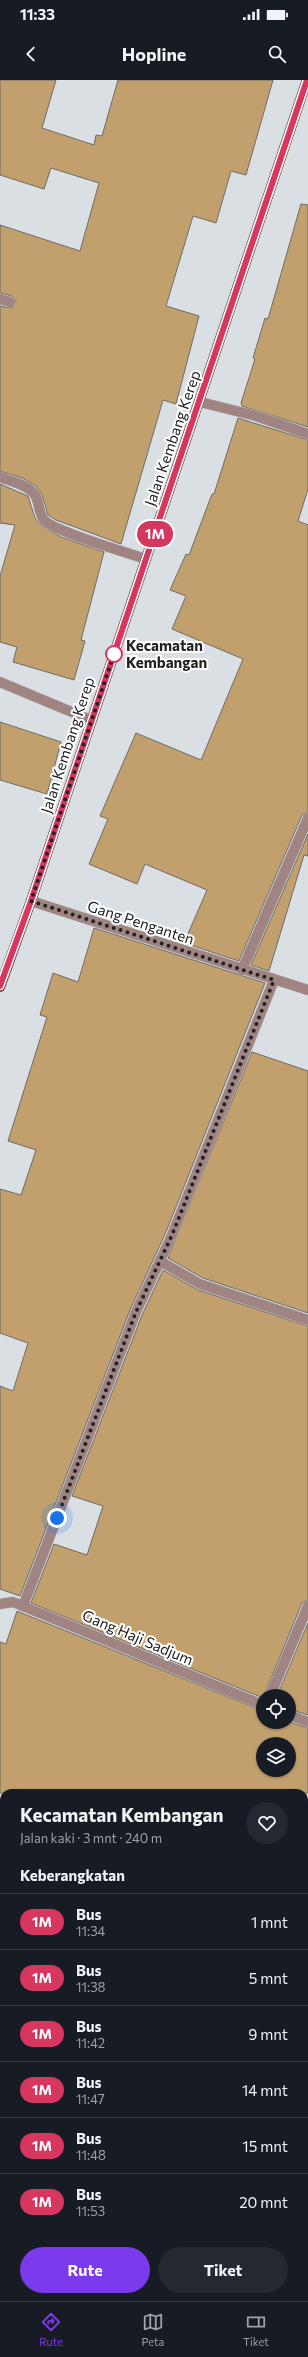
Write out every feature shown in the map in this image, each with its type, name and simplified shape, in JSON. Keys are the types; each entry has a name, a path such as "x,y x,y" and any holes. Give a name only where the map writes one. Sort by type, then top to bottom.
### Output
{"main road":[{"name":"Jalan Kembang Kerep","path":"0,987 31,901 200,402 307,80"}],"street":[{"path":"200,402 256,416 308,434"},
{"path":"0,477 32,491 36,496 41,515 45,521 59,529 146,559"},
{"path":"0,682 92,720"},
{"path":"242,970 308,818"},
{"name":"Gang Penganten","path":"31,901 308,990"},
{"path":"23,1606 133,1319 160,1261 274,980"},
{"path":"160,1261 200,1284 308,1320"},
{"name":"Gang Haji Sadjum","path":"0,1604 14,1602 256,1702"},
{"path":"273,1689 308,1606"},
{"path":"296,1718 308,1722"}],"building":[{"path":"0,80 56,80 42,128 94,145 96,135 102,136 118,80 273,80 246,175 231,171 216,223 193,216 166,306 199,316 176,404 163,400 121,544 56,520 48,515 42,495 36,486 22,478 0,471 0,306 12,308 16,301 12,296 0,293 0,225 80,251 99,183 51,168 44,189 0,175"},
{"path":"301,204 308,205 308,427 242,406 241,403 255,359 253,358 265,318 268,319"},
{"path":"238,418 308,440 308,489 298,521 308,525 308,812 302,815 239,961 184,943 207,890 145,864 137,884 89,864 108,819 100,816 136,733 201,760 243,659 172,629 186,596 170,590 186,554 189,555 212,494 214,494"},
{"path":"0,484 28,496 35,518 42,526 61,537 104,552 81,640 85,641 74,680 13,662 17,647 0,642 0,576 15,525 0,523"},
{"path":"0,722 61,742 47,794 0,780"},
{"path":"308,834 308,856 304,855 269,971 251,965"},
{"path":"94,928 265,983 166,1232 130,1310 20,1596 0,1589 0,1386 13,1391 28,1343 0,1333 0,1189 21,1195 36,1150 8,1141 47,1017 40,1015 53,973 78,982"},
{"path":"252,1052 308,1071 308,1313 203,1278 168,1258"},
{"path":"163,1270 198,1290 308,1326 308,1600 302,1603 267,1689 256,1689 256,1695 31,1603 54,1544 87,1555 103,1506 72,1496 142,1315"},
{"path":"17,1611 256,1708 256,1729 296,1729 296,1724 308,1728 308,1789 0,1789 0,1642 6,1644"},
{"path":"308,1623 308,1715 296,1711 296,1689 280,1689"}],"bus line":[{"name":"1M","path":"0,986 31,901 108,669 220,343 307,80"}],"place":[{"name":"Kecamatan Kembangan","path":"114,654"}],"route":[{"path":"57,1518 136,1312 172,1235 274,980 31,901 114,654"}]}
